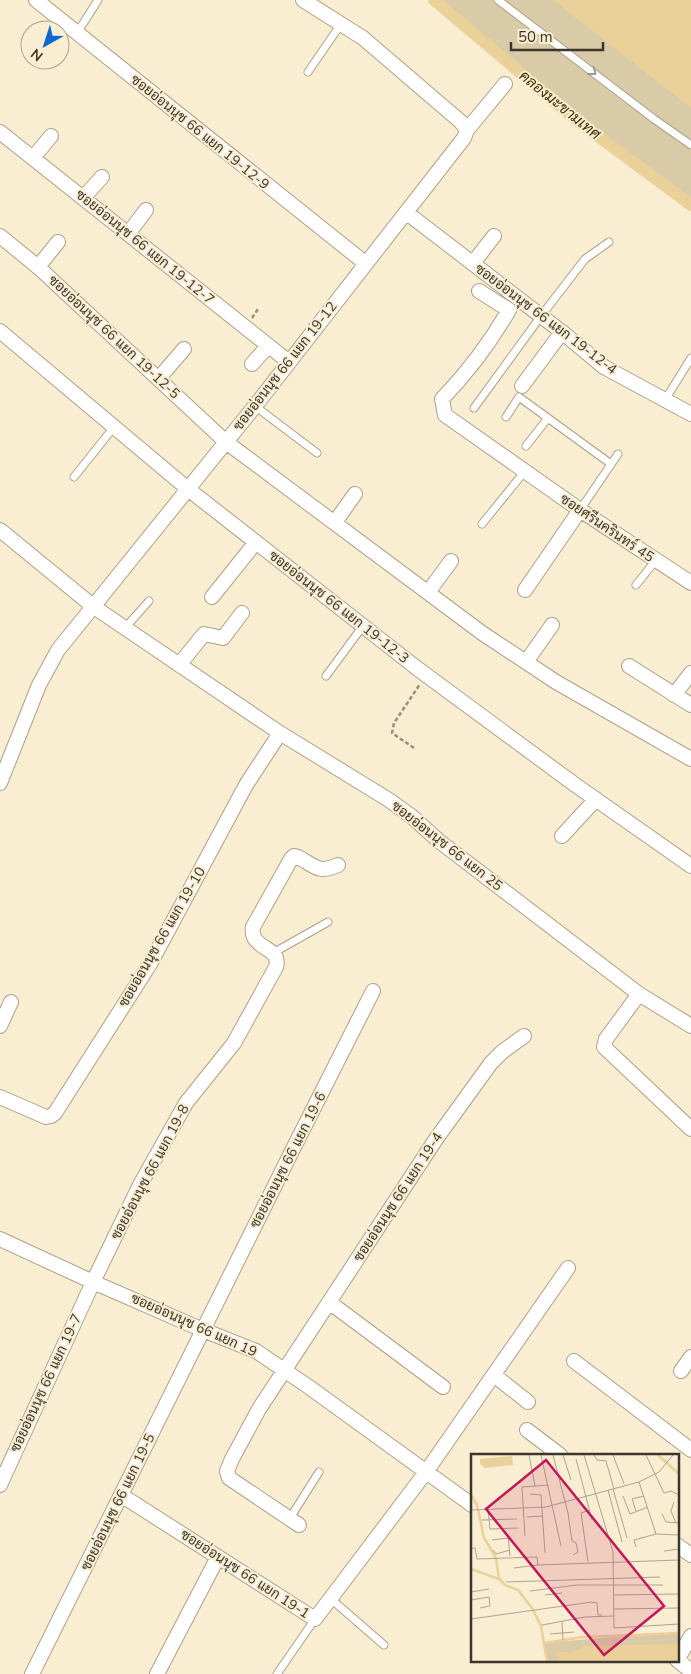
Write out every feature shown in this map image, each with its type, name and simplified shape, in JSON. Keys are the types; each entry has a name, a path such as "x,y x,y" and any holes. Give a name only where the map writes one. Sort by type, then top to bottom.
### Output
{"street":[{"name":"ซอยอ่อนนุช 66 แยก 19-12-9","path":"36,0 365,263"},
{"path":"303,0 363,38 462,122 467,130"},
{"name":"ซอยอ่อนนุช 66 แยก 19-12","path":"0,783 49,665 58,650 255,406 365,263 407,213 464,138 467,130 505,84"},
{"name":"ซอยอ่อนนุช 66 แยก 19-12-7","path":"0,132 289,362"},
{"path":"33,158 51,136"},
{"path":"83,198 102,177"},
{"path":"128,234 146,210"},
{"name":"ซอยอ่อนนุช 66 แยก 19-12-4","path":"407,213 604,366 691,414"},
{"name":"ซอยอ่อนนุช 66 แยก 19-12-5","path":"0,236 38,266 160,378 226,442 482,632 526,662 556,682 691,759"},
{"path":"473,263 494,236"},
{"path":"38,266 58,242"},
{"name":"ซอยศรีนครินทร์ 45","path":"479,291 509,310 495,335 463,377 442,399 445,415 580,510 691,583"},
{"name":"ซอยอ่อนนุช 66 แยก 19-12-3","path":"0,331 188,489 426,674 691,866"},
{"path":"522,386 562,332"},
{"path":"252,364 268,346"},
{"path":"160,378 184,349"},
{"path":"335,522 355,494"},
{"path":"525,590 580,510"},
{"name":"ซอยอ่อนนุช 66 แยก 25","path":"0,530 94,607 280,733 389,800 411,816 439,841 639,994 691,1026"},
{"path":"212,597 256,542"},
{"path":"429,591 451,561"},
{"path":"179,665 204,634 223,638 242,613"},
{"path":"526,662 552,625"},
{"path":"629,666 691,705"},
{"path":"674,695 691,673"},
{"name":"ซอยอ่อนนุช 66 แยก 19-10","path":"0,1097 46,1117 55,1113 150,964 246,785 280,733"},
{"path":"562,836 596,799"},
{"path":"273,953 254,939 252,927 291,859 294,856 298,856 321,870 327,870 338,865"},
{"name":"ซอยอ่อนนุช 66 แยก 19-8","path":"93,1282 140,1185 186,1103 234,1043 277,963 273,953"},
{"name":"ซอยอ่อนนุช 66 แยก 19-6","path":"203,1330 374,991"},
{"path":"639,994 606,1040 604,1048 691,1129"},
{"path":"0,1026 11,1002"},
{"name":"ซอยอ่อนนุช 66 แยก 19-4","path":"294,1521 229,1478 227,1470 259,1409 436,1139 491,1063 502,1052 524,1036"},
{"name":"ซอยอ่อนนุช 66 แยก 19","path":"0,1239 93,1282 256,1351 471,1504"},
{"name":"ซอยอ่อนนุช 66 แยก 19-1","path":"122,1495 315,1619 426,1472 568,1268"},
{"name":"ซอยอ่อนนุช 66 แยก 19-7","path":"0,1485 93,1282"},
{"path":"329,1302 443,1387"},
{"name":"ซอยอ่อนนุช 66 แยก 19-5","path":"32,1674 203,1330"},
{"path":"681,1371 691,1357"},
{"path":"574,1361 691,1450"},
{"path":"494,1375 528,1402"},
{"path":"526,1430 559,1454"},
{"path":"678,1546 691,1555"},
{"path":"157,1674 218,1557"},
{"path":"678,1658 691,1636"},
{"path":"678,1661 691,1671"}],"lane":[{"path":"77,33 98,0"},
{"path":"498,0 691,145"},
{"path":"308,72 341,24"},
{"path":"474,408 585,259 609,242"},
{"path":"665,400 691,358"},
{"path":"506,417 519,398 611,464"},
{"path":"255,406 317,453"},
{"path":"526,446 548,418"},
{"path":"74,477 114,427"},
{"path":"580,510 618,454"},
{"path":"482,524 524,471"},
{"path":"636,585 656,560"},
{"path":"125,628 148,601"},
{"path":"326,676 363,625"},
{"path":"273,953 328,922"},
{"path":"294,1521 319,1472"},
{"path":"331,1599 384,1645"},
{"path":"277,1674 315,1619"}],"path":[{"path":"414,748 392,733 394,723 426,674"}],"shaded area":[{"path":"434,0 691,0 691,205 580,123"},
{"path":"553,0 691,0 691,108"}],"waterway":[{"name":"คลองมะขามเทศ","path":"434,0 580,123 691,205"}]}
